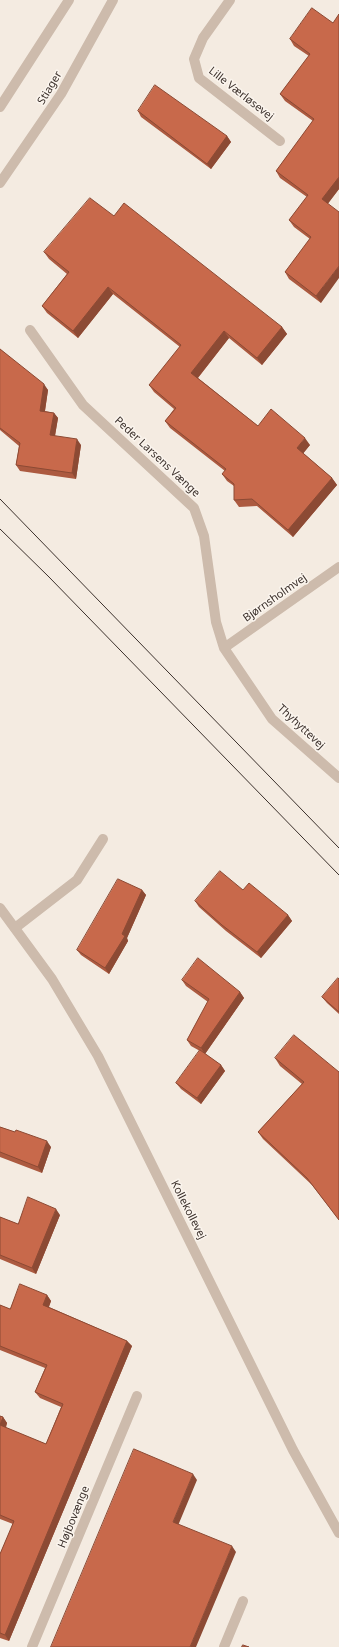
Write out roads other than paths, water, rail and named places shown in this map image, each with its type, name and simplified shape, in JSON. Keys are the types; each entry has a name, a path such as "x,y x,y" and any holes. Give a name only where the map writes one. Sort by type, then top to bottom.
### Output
{"street":[{"path":"0,107 69,0"},
{"name":"Stiager","path":"0,184 61,94 113,0"},
{"name":"Lille Værløsevej","path":"230,0 203,38 194,59 199,78 280,141"},
{"name":"Peder Larsens Vænge","path":"30,330 83,405 194,508 204,536 216,622 224,648"},
{"name":"Bjørnsholmvej","path":"224,648 339,567"},
{"name":"Thyhyttevej","path":"224,648 272,719 339,778"},
{"path":"15,928 76,880 103,839"},
{"name":"Kollekollevej","path":"0,908 52,979 98,1056 293,1450 339,1533"},
{"name":"Højbovænge","path":"32,1647 137,1396"},
{"path":"224,1647 243,1601"}],"tram line":[{"path":"0,499 339,848"},
{"path":"0,529 49,577 339,875"}]}
